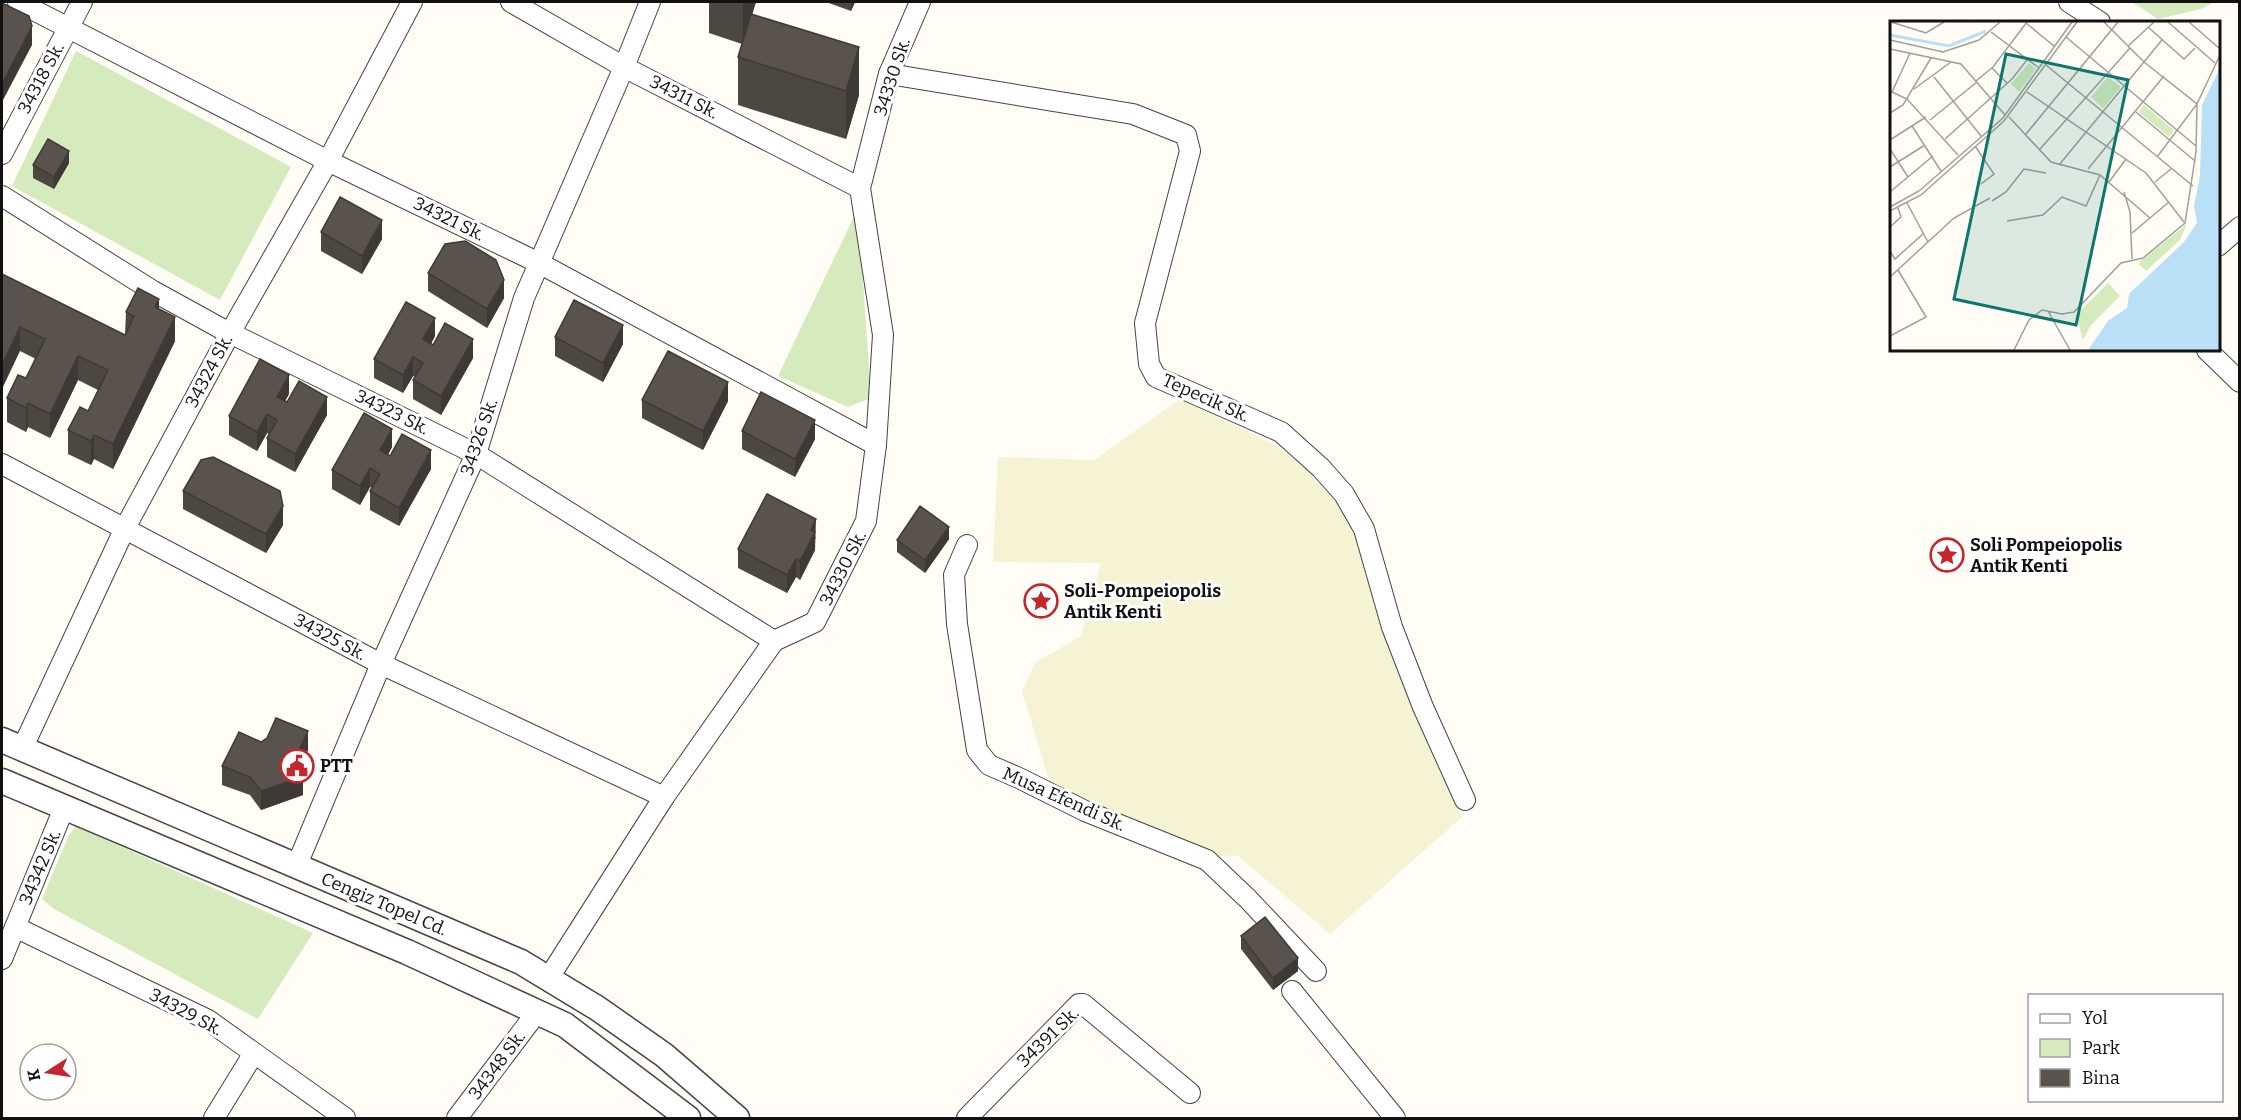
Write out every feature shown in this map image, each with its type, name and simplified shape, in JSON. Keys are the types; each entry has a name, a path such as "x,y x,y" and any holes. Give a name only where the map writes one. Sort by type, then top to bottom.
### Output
{"street":[{"name":"34321 Sk.","path":"18,2 328,161 539,263 876,445"},
{"name":"34318 Sk.","path":"2,154 81,2"},
{"name":"34324 Sk.","path":"12,745 125,528 230,333 328,161 412,2"},
{"name":"34311 Sk.","path":"511,2 624,67 860,188"},
{"name":"34326 Sk.","path":"296,867 381,664 476,454 524,298 650,2"},
{"name":"34330 Sk.","path":"548,979 664,797 774,641 815,622 866,521 876,445 883,335 860,188 889,74 920,2"},
{"path":"2069,2 2098,21"},
{"name":"Tepecik Sk.","path":"889,74 1133,114 1186,135 1190,151 1145,323 1149,364 1156,377 1281,432 1321,468 1344,494 1364,529 1392,627 1423,707 1465,800"},
{"name":"34323 Sk.","path":"2,196 153,291 230,333 476,454 774,641"},
{"path":"2220,244 2240,227"},
{"path":"2211,351 2240,382"},
{"name":"34325 Sk.","path":"2,464 381,664 664,797"},
{"name":"Musa Efendi Sk.","path":"967,545 954,575 957,624 977,750 989,765 1084,811 1207,860 1248,899 1316,971"},
{"name":"Cengiz Topel Cd.","path":"12,745 521,962 597,1008 664,1055 737,1119"},
{"name":"Cengiz Topel Cd.","path":"2,781 407,952 565,1025 688,1119"},
{"name":"34342 Sk.","path":"2,959 64,808"},
{"name":"34329 Sk.","path":"15,927 208,1020 345,1119"},
{"path":"1292,991 1395,1119"},
{"name":"34391 Sk.","path":"967,1119 1079,1005 1083,1004 1190,1093"},
{"name":"34348 Sk.","path":"457,1119 537,1012"},
{"path":"214,1119 254,1053"}],"shaded area":[{"path":"1180,399 1275,445 1334,490 1362,538 1403,673 1462,817 1330,934 1238,856 1206,855 1050,783 1022,691 1035,663 1081,636 1101,563 993,562 998,457 1094,460"}],"green space":[{"path":"2132,2 2214,2 2201,9 2158,19"},
{"path":"76,51 291,167 220,300 12,186"},
{"path":"858,208 871,398 848,407 778,376"},
{"path":"76,826 313,933 258,1019 54,909 42,899 69,835"}],"building":[{"path":"2,3 29,16 32,26 2,84"},
{"path":"751,14 859,47 846,91 738,57"},
{"path":"48,139 69,151 54,177 33,165"},
{"path":"340,197 382,220 362,256 321,232"},
{"path":"465,241 496,260 504,280 487,309 428,273 445,244"},
{"path":"2,274 125,335 134,316 126,312 138,288 159,299 155,307 175,317 113,444 94,435 91,441 68,430 80,407 88,411 108,370 78,356 50,414 28,403 26,408 7,398 18,375 26,378 45,339 20,327 2,365"},
{"path":"574,300 623,325 603,363 555,337"},
{"path":"406,302 435,318 423,339 433,345 445,323 473,339 441,396 413,380 423,363 413,357 403,375 374,359"},
{"path":"668,351 728,382 703,431 642,400"},
{"path":"260,359 289,375 277,397 287,402 299,381 327,397 295,454 267,438 277,420 267,414 257,432 229,416"},
{"path":"761,392 815,420 795,459 742,431"},
{"path":"364,413 392,429 380,450 390,456 402,434 431,450 399,508 370,491 380,474 370,468 360,486 332,470"},
{"path":"213,457 280,491 283,506 266,534 183,491 201,460"},
{"path":"767,494 816,519 811,530 815,532 800,561 796,559 787,575 738,549"},
{"path":"920,506 949,527 925,560 897,540"},
{"path":"276,718 308,731 296,757 301,761 303,777 261,791 250,777 222,766 239,732 261,742 267,738"},
{"path":"1265,917 1298,958 1273,978 1241,936"}],"place":[{"name":"Soli Pompeiopolis Antik Kenti","path":"1947,555"},
{"name":"Soli-Pompeiopolis Antik Kenti","path":"1041,601"},
{"name":"PTT","path":"297,766"}]}
